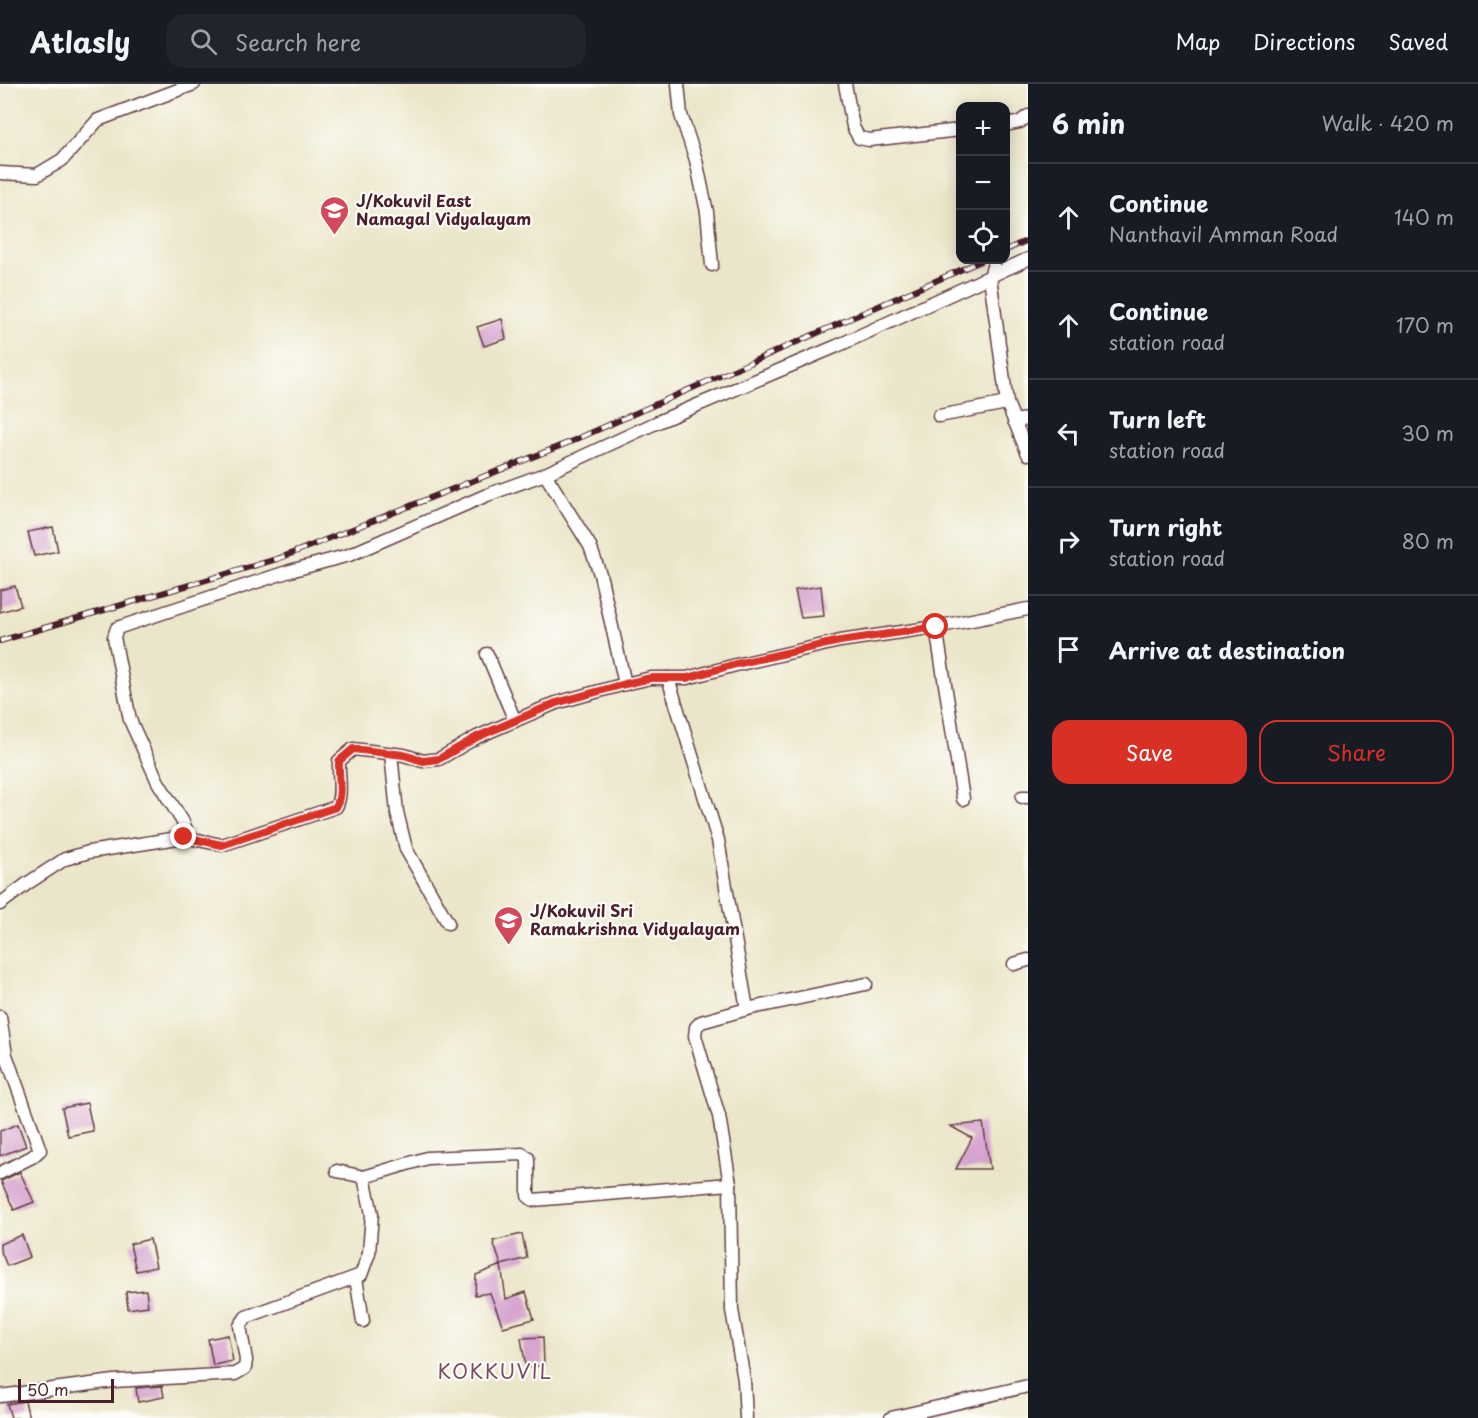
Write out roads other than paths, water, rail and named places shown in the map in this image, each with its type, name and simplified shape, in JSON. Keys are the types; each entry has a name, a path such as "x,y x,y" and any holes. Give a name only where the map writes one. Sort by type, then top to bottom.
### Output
{"street":[{"path":"0,173 37,175 62,160 98,120 194,84"},
{"path":"678,84 681,115 696,160 707,212 712,265"},
{"path":"845,84 853,127 859,138 870,140 956,130"},
{"path":"1010,124 1020,122 1028,116"},
{"path":"184,837 188,835 183,822 158,782 130,720 114,637 117,628 290,571 350,555 487,495 545,474 660,421 1028,260"},
{"path":"994,264 990,277 1007,403 1028,454"},
{"path":"939,416 1007,403"},
{"path":"1014,422 1028,419"},
{"path":"545,474 590,546 600,574 625,684"},
{"path":"0,904 65,859 89,852 184,837 222,845 336,807 340,799 339,761 353,749 404,755 423,761 439,759 477,737 556,703 625,684 651,678 687,678 736,664 840,641 936,627 1028,609"},
{"path":"936,627 963,799"},
{"path":"487,654 515,721"},
{"path":"668,678 718,840 747,1009"},
{"path":"391,754 397,812 406,849 448,923"},
{"path":"1014,964 1028,960"},
{"path":"746,1418 744,1380 732,1310 730,1184 719,1116 695,1036 696,1027 700,1022 747,1009 866,984"},
{"path":"0,1017 6,1055 40,1150 32,1157 0,1173"},
{"path":"337,1172 364,1177 428,1158 522,1154 528,1158 528,1196 533,1200 730,1184"},
{"path":"0,1396 114,1381 235,1374 245,1368 246,1360 240,1326 246,1317 361,1275 369,1253 372,1214 364,1177"},
{"path":"356,1278 363,1321"},
{"path":"891,1418 1028,1386"}],"railway":[{"path":"1010,248 1028,240"},
{"path":"0,641 280,558 570,442 974,264"}],"place":[{"name":"J/Kokuvil East Namagal Vidyalayam","path":"335,236"},
{"name":"J/Kokuvil Sri Ramakrishna Vidyalayam","path":"509,946"}],"district":[{"name":"KOKKUVIL","path":"495,1372"}]}
